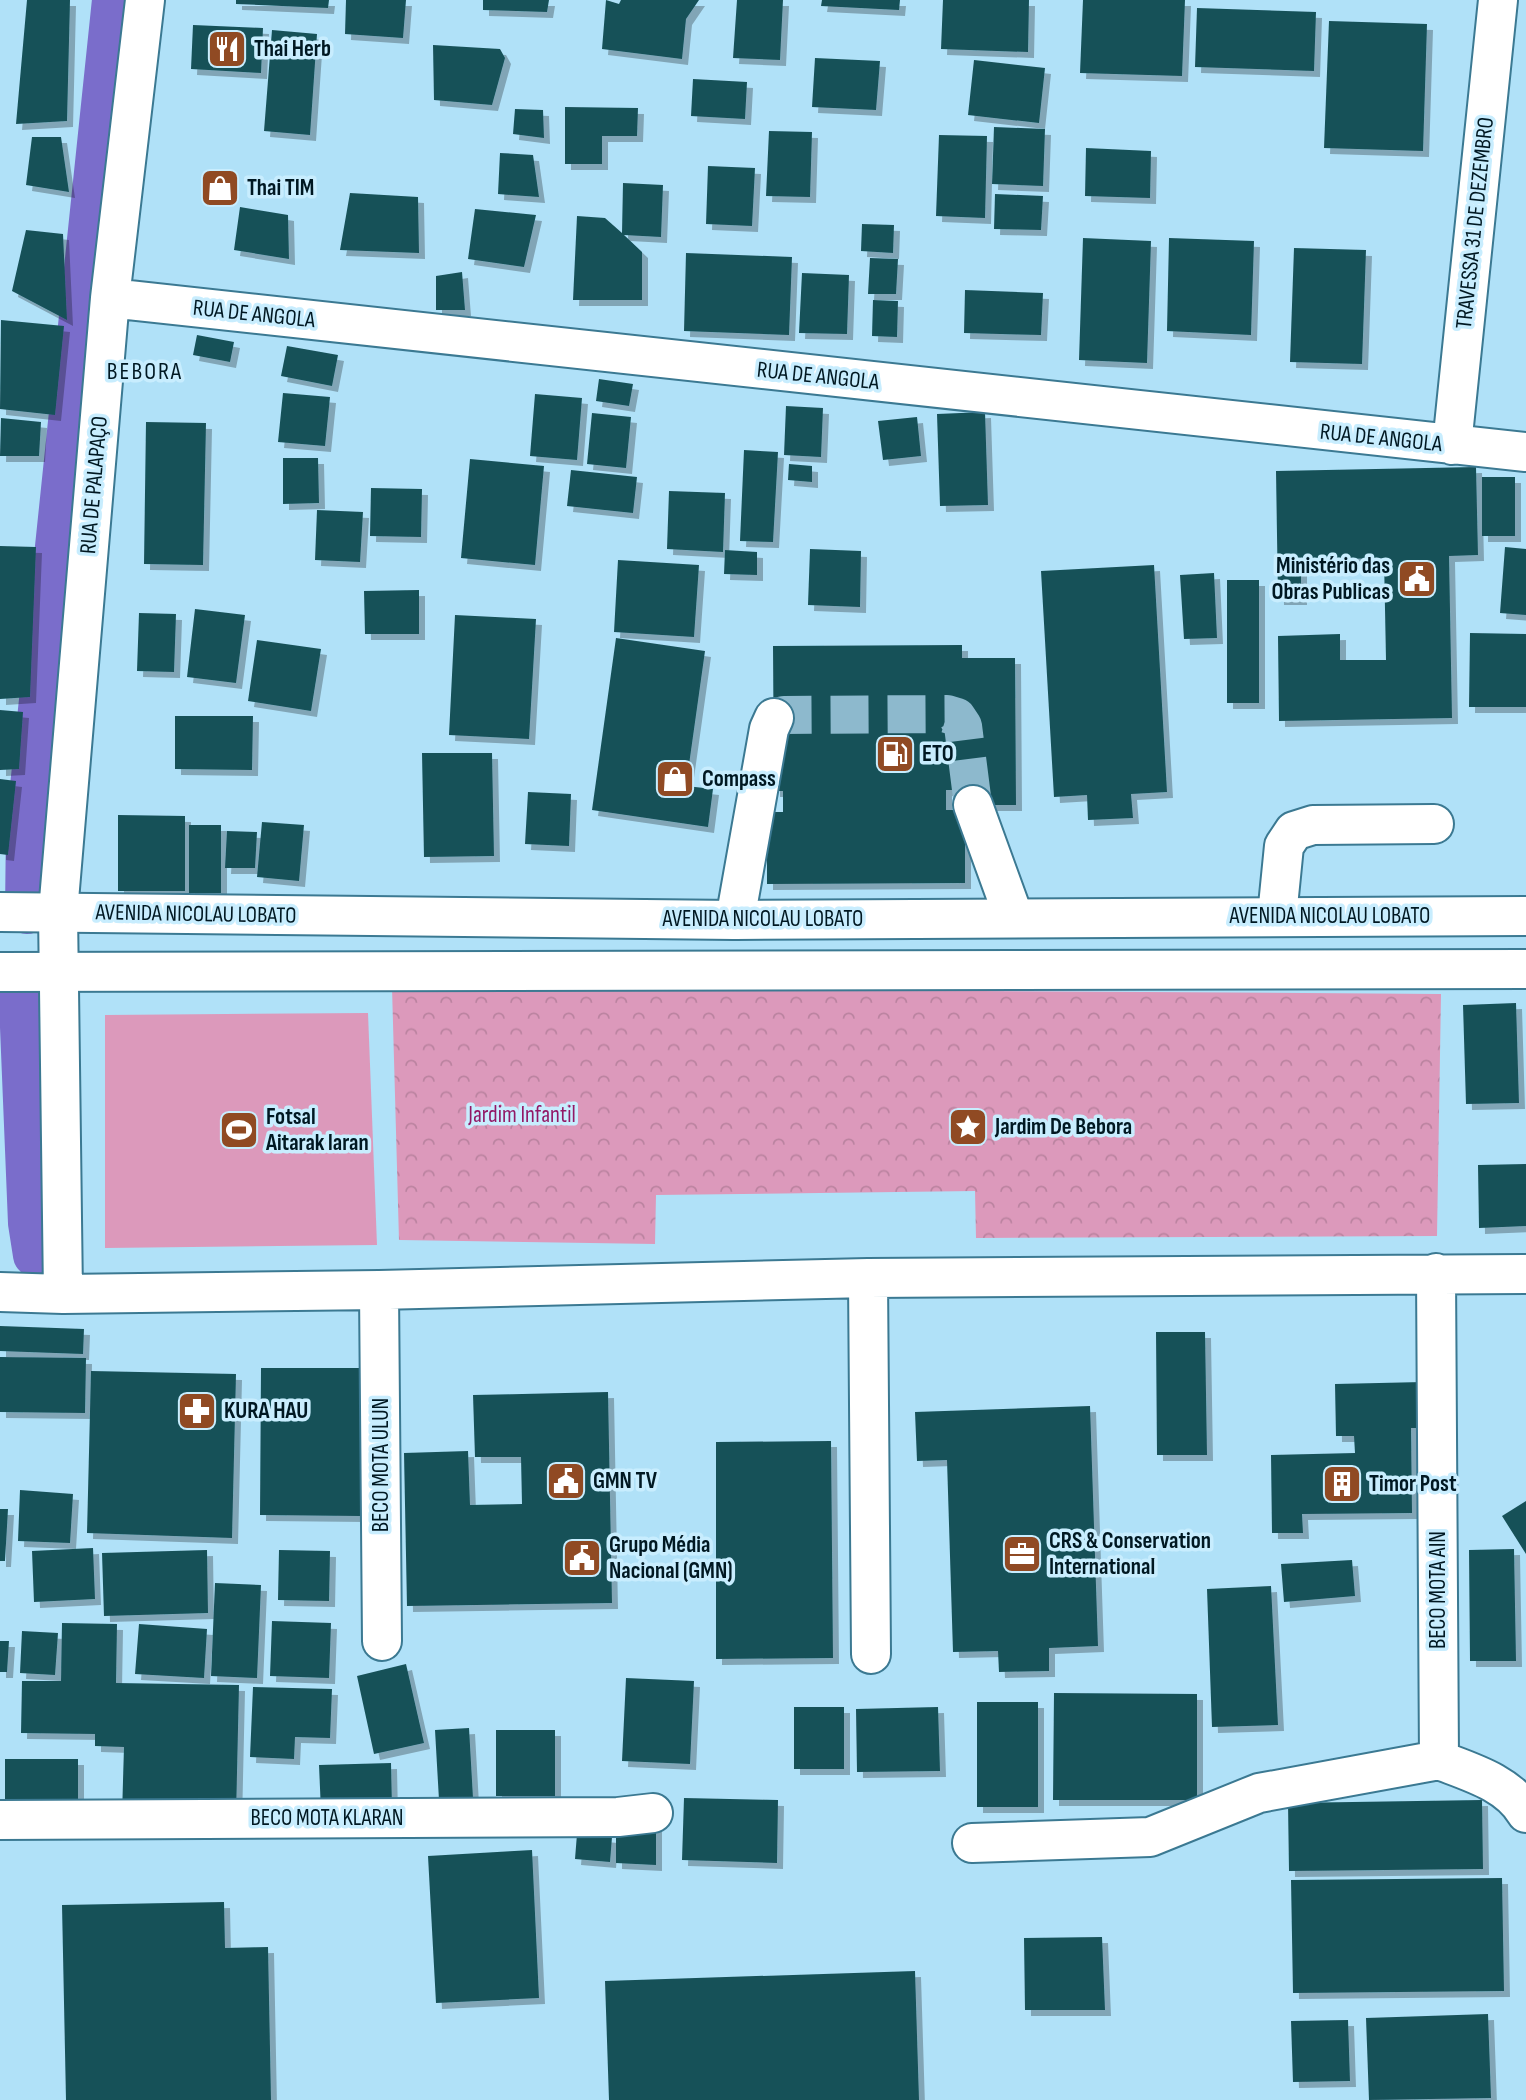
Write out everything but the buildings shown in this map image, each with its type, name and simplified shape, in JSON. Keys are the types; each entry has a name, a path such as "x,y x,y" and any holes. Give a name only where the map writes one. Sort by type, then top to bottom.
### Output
{"street":[{"name":"RUA DE PALAPAÇO","path":"62,1294 58,912 110,298 145,0"},
{"name":"TRAVESSA 31 DE DEZEMBRO","path":"1452,446 1499,0"},
{"name":"RUA DE ANGOLA","path":"110,298 1526,452"},
{"path":"736,920 769,729 774,719"},
{"path":"973,805 1014,918"},
{"path":"1277,916 1284,846 1294,831 1313,825 1434,824"},
{"name":"AVENIDA NICOLAU LOBATO","path":"0,912 736,920 1526,916"},
{"path":"0,972 1526,969"},
{"name":"BECO MOTA AIN","path":"1436,1273 1439,1760"},
{"path":"0,1292 62,1294 379,1290 868,1278 1526,1274"},
{"path":"868,1278 871,1654"},
{"name":"BECO MOTA ULUN","path":"379,1290 382,1641"},
{"path":"972,1843 1150,1836 1259,1793 1439,1760 1493,1782 1522,1806 1526,1813"},
{"name":"BECO MOTA KLARAN","path":"0,1820 618,1817 653,1813"}],"green space":[{"name":"Jardim Infantil","path":"392,987 1441,994 1437,1236 976,1238 975,1191 656,1195 655,1244 399,1240"},
{"name":"Fotsal Aitarak laran","path":"368,1013 377,1245 105,1248 105,1015"}],"waterway":[{"path":"27,912 28,825 114,0"},
{"path":"20,978 30,1223 35,1255"}],"tunnel":[{"path":"774,718 784,715 947,714 957,717 963,726 973,805"}],"place":[{"name":"Thai Herb","path":"227,49"},
{"name":"Thai TIM","path":"220,188"},
{"name":"Ministério das Obras Publicas","path":"1417,579"},
{"name":"ETO","path":"895,754"},
{"name":"Compass","path":"675,779"},
{"name":"Jardim De Bebora","path":"968,1127"},
{"name":"Fotsal Aitarak laran","path":"239,1130"},
{"name":"KURA HAU","path":"197,1411"},
{"name":"GMN TV","path":"566,1481"},
{"name":"Timor Post","path":"1342,1484"},
{"name":"CRS & Conservation International","path":"1022,1554"},
{"name":"Grupo Média Nacional (GMN)","path":"582,1558"}],"district":[{"name":"BEBORA","path":"145,371"}]}
